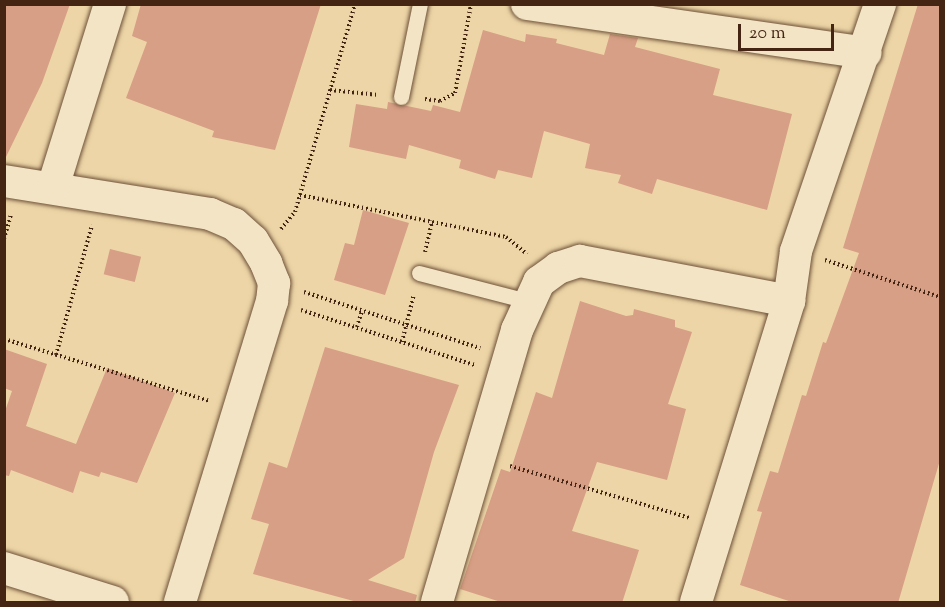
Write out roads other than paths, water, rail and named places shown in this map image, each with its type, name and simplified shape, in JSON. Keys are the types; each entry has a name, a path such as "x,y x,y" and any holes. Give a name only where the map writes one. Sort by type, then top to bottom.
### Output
{"street":[{"path":"53,187 110,4"},
{"path":"527,4 865,53"},
{"path":"696,603 789,301 796,251 880,4"},
{"path":"4,181 53,187 210,214 234,224 253,241 273,292 240,410 180,603"},
{"path":"437,603 506,366 533,292 558,268 580,261 602,263 789,301"},
{"path":"4,568 113,603"}],"lane":[{"path":"401,97 420,4"},
{"path":"419,273 533,292"}]}
